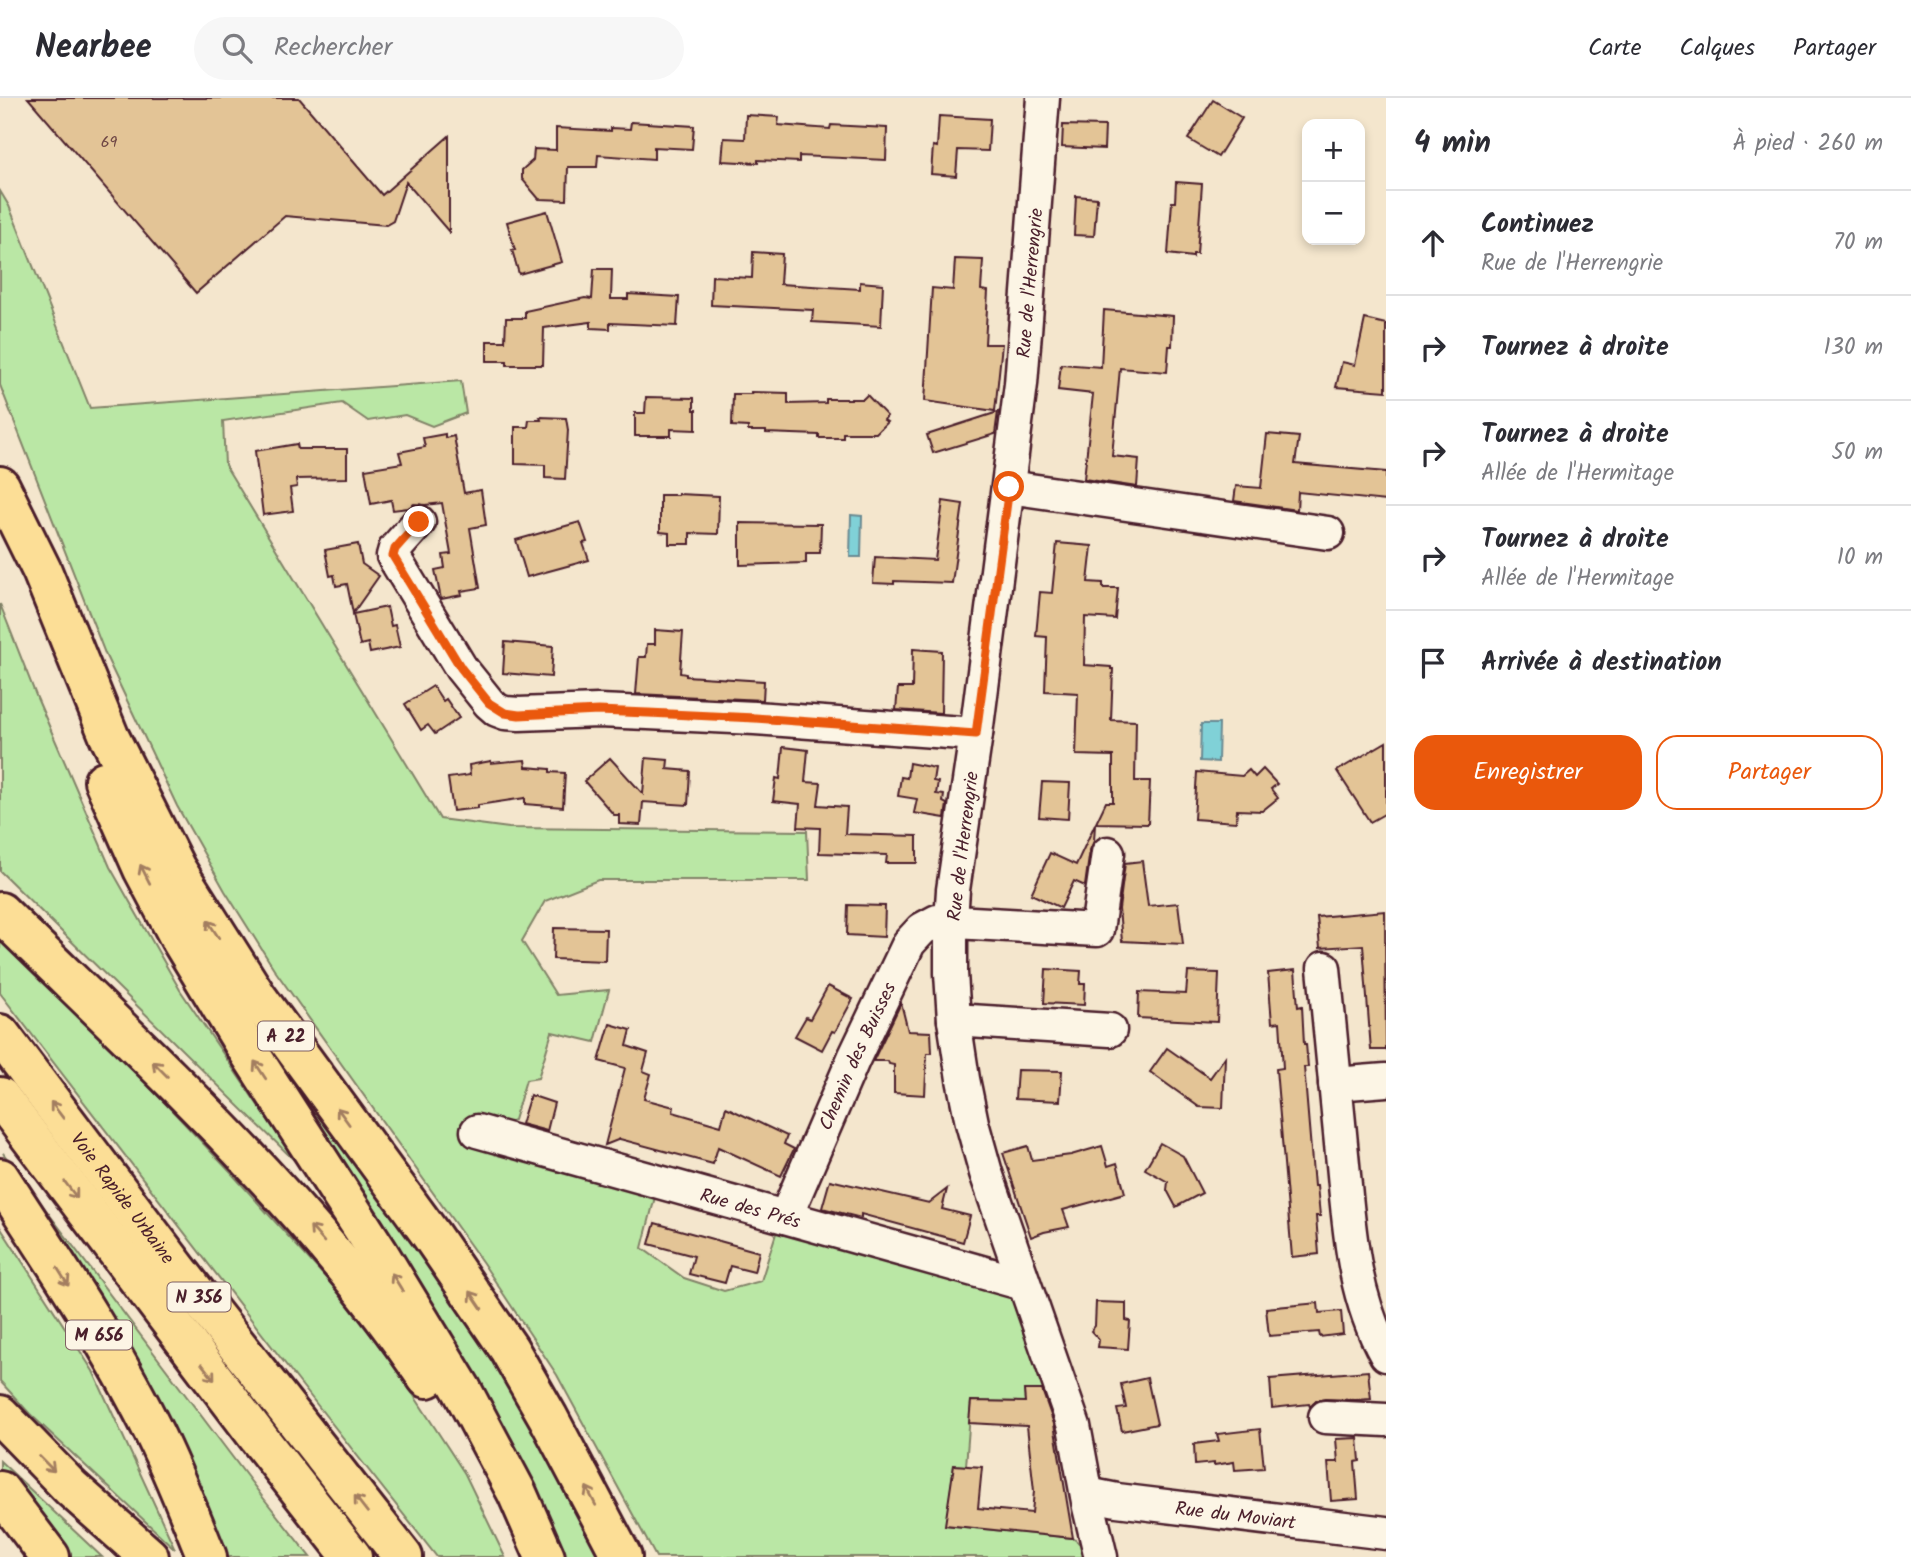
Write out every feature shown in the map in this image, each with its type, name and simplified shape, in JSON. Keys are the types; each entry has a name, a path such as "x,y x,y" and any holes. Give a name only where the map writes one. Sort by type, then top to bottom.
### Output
{"highway":[{"path":"0,487 22,578 95,761 143,869 178,937 378,1252 462,1390 517,1493 545,1557"},
{"name":"A 22","path":"0,487 42,571 109,736 176,869 257,996 431,1235 509,1349 622,1557"},
{"path":"0,912 229,1139 343,1264 411,1353 447,1409 498,1498 527,1557"},
{"name":"Voie Rapide Urbaine","path":"0,1034 208,1309 403,1557"},
{"name":"Voie Rapide Urbaine","path":"0,1097 352,1557"},
{"name":"M 656","path":"0,1178 73,1292 150,1424 208,1557"},
{"path":"0,1415 71,1488 149,1557"},
{"path":"0,1491 50,1557"}],"street":[{"name":"Rue de l'Herrengrie","path":"1043,98 1021,384 953,890 951,973 954,1020 978,1149 1070,1414 1101,1557"},
{"path":"1009,487 1328,533"},
{"path":"419,522 395,549 393,556 461,668 489,703 505,713 519,715 598,711 755,718 976,734"},
{"path":"951,920 1097,930 1108,853"},
{"name":"Chemin des Buisses","path":"786,1216 854,1058 909,943 922,929 937,921 951,920"},
{"path":"1324,968 1351,1244 1374,1293 1375,1332 1386,1355"},
{"path":"954,1020 1110,1030"},
{"path":"1335,1084 1386,1080"},
{"name":"Rue des Prés","path":"477,1131 1024,1284"},
{"path":"1325,1417 1386,1420"},
{"name":"Rue du Moviart","path":"1087,1494 1117,1500 1386,1532"}],"green space":[{"path":"0,191 9,206 90,408 461,381 466,413 432,426 405,415 368,421 342,403 223,421 225,465 440,819 509,828 807,831 809,880 598,880 545,901 522,941 556,995 609,990 595,1042 552,1032 538,1078 526,1080 514,1120 501,1126 656,1193 642,1248 684,1278 724,1291 761,1281 778,1227 1015,1293 1044,1390 1024,1390 1025,1402 971,1401 966,1466 954,1465 946,1525 1073,1538 1086,1549 1088,1557 656,1557 557,1375 483,1263 276,972 225,891 177,806 106,656 0,385"},
{"path":"0,604 37,698 110,867 180,990 297,1163 0,871"},
{"path":"0,936 95,1029 334,1287 396,1368 465,1474 505,1557 437,1557 0,993"},
{"path":"307,1096 457,1304 543,1444 603,1557 565,1557 413,1276 362,1190 302,1102"},
{"path":"3,1153 310,1557 226,1557 135,1361"},
{"path":"0,1227 93,1371 175,1549 30,1414 0,1381"},
{"path":"0,1461 102,1557 65,1557 0,1468"}],"water":[{"path":"851,515 862,516 861,557 850,557"},
{"path":"1201,724 1219,724 1218,762 1200,761"}],"building":[{"path":"28,98 299,98 382,195 449,136 449,232 406,182 393,221 386,225 285,216 196,293"},
{"path":"1213,100 1242,118 1218,157 1188,139"},
{"path":"746,115 779,117 778,125 830,129 831,125 887,128 886,160 799,156 799,162 722,161 724,138 745,139"},
{"path":"939,116 990,119 988,151 958,150 956,176 931,174 933,146 937,147"},
{"path":"631,122 694,126 692,149 654,147 654,159 598,155 597,167 568,167 567,200 539,199 522,179 522,170 533,160 534,149 556,150 556,128 611,131 611,128 630,129"},
{"path":"1063,125 1105,126 1104,149 1062,147"},
{"path":"1176,182 1202,184 1197,254 1193,254 1193,257 1168,254"},
{"path":"1076,196 1097,198 1094,236 1074,235"},
{"path":"547,211 562,262 519,274 507,222"},
{"path":"753,252 782,254 780,284 860,289 860,282 883,284 881,326 812,322 813,310 711,305 712,276 752,278"},
{"path":"955,259 983,260 981,290 988,291 985,344 1002,344 995,411 925,401 932,288 953,290"},
{"path":"594,269 612,269 611,299 628,299 628,294 679,297 677,326 610,323 610,329 591,328 591,322 544,328 543,365 507,365 507,361 487,361 487,341 505,341 506,318 525,318 525,311 585,298 592,299"},
{"path":"1104,310 1173,316 1172,346 1169,346 1167,372 1120,368 1112,456 1139,459 1137,487 1084,479 1093,394 1058,390 1061,364 1101,367"},
{"path":"1365,319 1386,324 1386,391 1336,387 1342,362 1355,365"},
{"path":"788,393 788,404 826,403 826,399 863,399 867,395 887,416 884,420 887,422 876,433 843,433 843,438 766,433 748,431 748,427 732,426 733,394"},
{"path":"646,397 694,398 696,430 671,429 671,436 635,436 635,413 645,413"},
{"path":"998,412 995,434 933,453 927,435"},
{"path":"540,417 566,418 568,430 565,479 545,478 545,465 515,464 515,427 528,427 529,420 541,420"},
{"path":"445,434 445,438 454,436 464,493 481,490 486,525 470,528 480,588 461,591 462,595 441,599 435,570 445,568 443,555 451,554 442,503 414,504 408,508 393,510 391,500 371,504 365,469 402,463 399,452 425,447 423,438"},
{"path":"1267,434 1299,437 1295,464 1386,472 1386,501 1298,492 1297,510 1234,501 1236,486 1261,488"},
{"path":"297,444 298,449 347,449 347,478 296,479 297,487 290,488 293,511 263,515 255,451"},
{"path":"660,495 719,496 718,534 690,533 690,544 669,544 669,533 660,532"},
{"path":"943,501 963,504 952,583 873,583 875,557 935,560"},
{"path":"580,522 587,542 583,543 589,560 527,577 516,540"},
{"path":"740,523 821,524 820,553 806,553 806,563 740,565"},
{"path":"1057,543 1092,546 1088,582 1103,583 1103,588 1118,588 1115,619 1085,617 1084,665 1113,669 1111,720 1136,721 1135,781 1150,781 1148,824 1096,823 1106,802 1113,802 1113,756 1076,755 1078,693 1045,691 1047,637 1036,636 1040,592 1052,593"},
{"path":"358,544 362,564 379,576 353,613 347,584 336,586 334,575 330,576 325,550"},
{"path":"387,607 400,647 370,653 368,643 360,645 353,614"},
{"path":"655,630 683,632 680,673 686,676 764,681 763,700 636,694 639,657 646,657 647,644 655,644"},
{"path":"505,642 553,646 551,677 503,673"},
{"path":"913,649 942,651 941,713 896,710 898,688 912,688"},
{"path":"433,686 459,718 435,734 428,725 421,730 405,704"},
{"path":"1386,742 1386,813 1370,822 1337,771"},
{"path":"783,747 808,750 805,782 821,783 818,805 847,807 845,834 917,836 917,863 886,863 887,855 819,853 820,828 798,827 800,804 773,801 776,778 780,779"},
{"path":"610,758 643,794 646,758 668,760 667,769 690,771 688,805 643,802 641,825 619,824 619,815 614,815 584,781"},
{"path":"525,760 526,767 565,773 563,807 525,804 525,798 453,811 448,778 470,775 469,765"},
{"path":"909,763 935,768 933,781 938,782 936,794 944,795 943,802 947,804 945,818 914,813 917,799 898,796 901,777 907,778"},
{"path":"1263,769 1277,784 1271,789 1278,798 1262,811 1237,810 1236,822 1194,819 1197,772 1242,776 1249,770 1255,777"},
{"path":"1042,782 1070,783 1068,819 1039,817"},
{"path":"1095,824 1085,886 1074,881 1061,908 1031,894 1050,853 1076,865"},
{"path":"1142,861 1148,906 1178,903 1183,944 1122,941 1119,909 1125,863"},
{"path":"848,905 885,906 884,937 847,935"},
{"path":"1385,911 1386,1050 1371,1050 1363,945 1320,948 1317,917"},
{"path":"554,928 606,929 605,961 553,959"},
{"path":"1046,969 1081,971 1080,984 1085,984 1084,1005 1044,1003"},
{"path":"1295,970 1298,1007 1302,1006 1306,1044 1308,1067 1304,1067 1314,1186 1317,1186 1320,1216 1316,1216 1319,1254 1292,1257 1276,1069 1283,1068 1280,1022 1272,1023 1268,973"},
{"path":"1188,972 1219,973 1217,1022 1138,1018 1139,992 1186,994"},
{"path":"828,986 853,999 822,1050 795,1036 806,1017 810,1019"},
{"path":"901,1003 908,1031 931,1032 932,1053 927,1053 925,1095 894,1093 894,1065 888,1061 873,1061"},
{"path":"610,1024 631,1030 627,1046 648,1053 643,1071 651,1074 644,1099 674,1107 673,1112 721,1126 726,1107 787,1136 784,1144 794,1149 781,1176 718,1147 713,1164 620,1139 605,1145 625,1068 599,1061"},
{"path":"1167,1048 1210,1078 1225,1057 1223,1108 1199,1107 1150,1072"},
{"path":"1017,1070 1062,1071 1060,1101 1015,1099"},
{"path":"530,1095 554,1103 547,1131 521,1124"},
{"path":"1160,1143 1183,1156 1202,1193 1176,1207 1167,1190 1168,1182 1145,1169"},
{"path":"1028,1146 1032,1160 1071,1155 1102,1146 1108,1166 1117,1163 1125,1193 1063,1210 1069,1227 1031,1237 1003,1153"},
{"path":"830,1180 929,1203 947,1189 942,1209 970,1216 963,1242 861,1214 861,1218 822,1208"},
{"path":"655,1223 759,1252 754,1272 730,1266 725,1283 689,1274 694,1256 649,1244"},
{"path":"1096,1302 1126,1303 1126,1320 1130,1321 1128,1349 1098,1347 1099,1340 1091,1331 1095,1326"},
{"path":"1318,1303 1319,1313 1341,1311 1343,1334 1320,1337 1319,1332 1269,1336 1266,1308"},
{"path":"1368,1371 1371,1399 1325,1399 1316,1401 1310,1407 1309,1404 1272,1408 1270,1379"},
{"path":"1147,1378 1157,1424 1122,1431 1117,1409 1126,1408 1121,1384"},
{"path":"1024,1390 1042,1390 1054,1424 1073,1538 945,1525 954,1465 982,1467 978,1508 1032,1513 1034,1491 1027,1426 969,1423 971,1401 1025,1402"},
{"path":"1260,1429 1264,1468 1235,1470 1234,1462 1195,1465 1194,1444 1219,1441 1217,1434"},
{"path":"1358,1438 1360,1461 1355,1462 1358,1499 1331,1501 1328,1462 1338,1462 1336,1439"}],"route":[{"path":"419,522 401,541 393,556 461,668 497,710 519,715 598,711 755,718 976,734 1009,487"}]}
